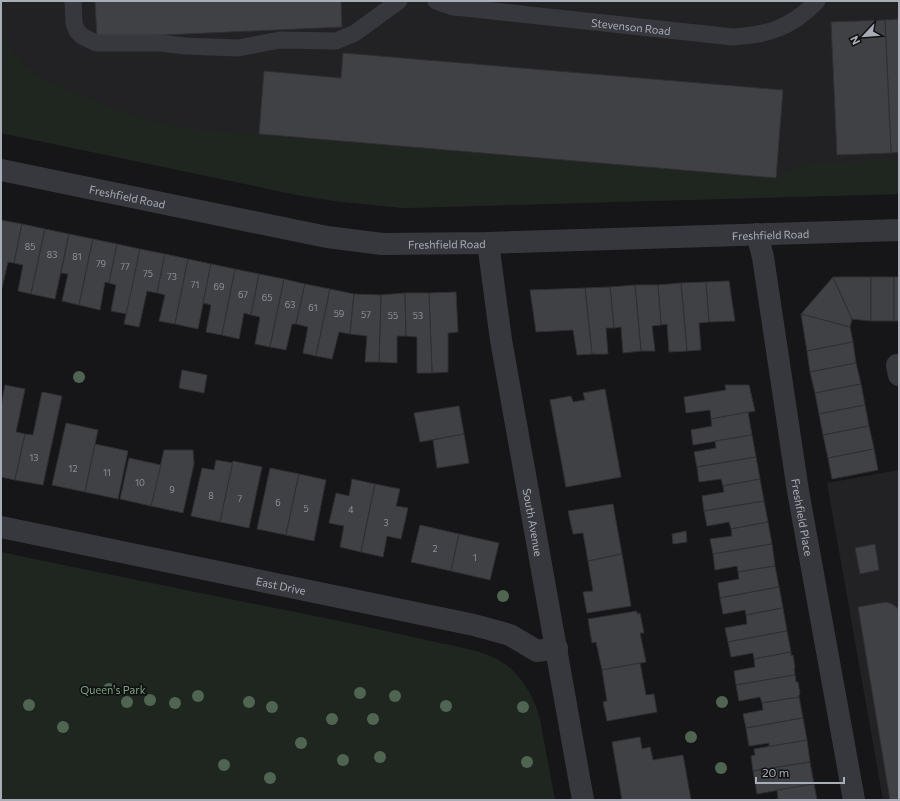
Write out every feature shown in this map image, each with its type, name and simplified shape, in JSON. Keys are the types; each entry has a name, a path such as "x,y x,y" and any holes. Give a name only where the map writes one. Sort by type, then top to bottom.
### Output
{"street":[{"name":"Freshfield Road","path":"1,170 327,237 382,244 488,243 899,230"},
{"name":"Freshfield Place","path":"757,234 763,257 798,491 854,800"},
{"name":"South Avenue","path":"488,243 502,340 583,800"},
{"path":"899,365 897,365 899,375"},
{"name":"East Drive","path":"1,527 474,624 510,635 538,651 557,648"}],"lane":[{"path":"73,1 74,23 77,31 82,36 96,43 160,43 185,46 238,48 280,40 336,41 355,33 399,1"},
{"name":"Stevenson Road","path":"436,1 453,7 733,37 761,34 778,29 793,22 806,13 817,1"}],"shaded area":[{"path":"1,1 899,1 899,194 403,208 340,202 302,196 1,133"},
{"path":"899,470 899,800 883,800 827,483"}],"green space":[{"path":"1,36 19,60 40,78 144,120 191,129 776,178 803,165 815,163 899,160 899,194 403,208 302,196 1,133"},
{"name":"Queen's Park","path":"1,552 359,625 465,648 490,656 505,664 517,675 527,688 535,703 540,719 555,800 1,800"}],"building":[{"path":"95,1 341,1 342,27 97,38"},
{"path":"899,19 899,152 891,153 885,20"},
{"path":"885,20 891,153 837,155 831,22"},
{"path":"343,53 783,90 776,178 259,134 264,71 341,78"},
{"path":"1,220 22,224 14,263 8,262 2,288 1,288"},
{"path":"22,224 45,229 31,294 18,291 23,265 14,263"},
{"path":"45,229 69,234 55,299 31,294"},
{"path":"69,234 93,239 79,305 62,301 68,274 61,273"},
{"path":"93,239 117,244 109,283 105,282 100,310 79,305"},
{"path":"117,244 140,249 127,314 111,311 116,285 109,283"},
{"path":"140,249 165,254 157,293 147,291 139,327 124,324"},
{"path":"165,254 188,259 175,324 159,321 165,295 157,293"},
{"path":"188,259 211,264 198,329 175,324"},
{"path":"211,264 235,269 222,335 206,332 211,305 203,303"},
{"path":"235,269 259,274 251,315 244,313 239,339 222,335"},
{"path":"259,274 284,279 270,347 255,344 260,317 251,315"},
{"path":"833,277 852,319 850,327 801,314"},
{"path":"833,277 871,277 871,321 852,319"},
{"path":"871,277 894,277 894,321 871,321"},
{"path":"894,277 899,277 899,321 894,321"},
{"path":"284,279 305,284 296,324 292,324 286,350 270,347"},
{"path":"729,281 735,321 709,322 706,282"},
{"path":"706,282 709,322 699,323 701,350 687,351 681,283"},
{"path":"681,283 687,351 669,352 667,324 661,325 658,285"},
{"path":"305,284 330,289 316,356 303,353 308,327 296,324"},
{"path":"635,285 658,285 661,325 652,326 655,351 641,351"},
{"path":"635,285 641,351 623,353 621,327 614,328 610,287"},
{"path":"610,287 614,328 606,328 608,354 592,354 585,288"},
{"path":"585,288 592,354 577,355 573,330 536,332 530,290"},
{"path":"330,289 354,294 350,334 339,332 332,359 316,356"},
{"path":"456,292 458,332 448,333 448,372 432,373 429,293"},
{"path":"405,293 406,336 397,336 397,363 379,362 381,295"},
{"path":"405,293 429,293 432,373 417,373 417,337 406,336"},
{"path":"354,294 381,295 379,362 365,362 367,336 350,334"},
{"path":"801,314 850,327 853,342 807,351"},
{"path":"853,342 856,363 810,372 807,351"},
{"path":"856,363 861,384 815,393 810,372"},
{"path":"182,370 207,375 204,393 179,388"},
{"path":"861,384 865,405 819,414 815,393"},
{"path":"5,385 25,389 16,432 25,434 15,480 1,477 1,406"},
{"path":"725,385 749,385 755,411 711,419 710,410 686,413 684,397 726,390"},
{"path":"605,389 621,477 566,487 550,400 571,396 573,402 585,400 583,393"},
{"path":"42,392 62,396 43,485 15,480 25,434 33,435"},
{"path":"865,405 869,426 823,435 819,414"},
{"path":"459,406 464,434 420,442 414,413"},
{"path":"748,412 752,435 693,445 691,430 712,426 711,419"},
{"path":"66,423 98,430 85,492 52,485"},
{"path":"869,426 874,449 828,458 823,435"},
{"path":"464,434 469,463 437,468 433,440"},
{"path":"752,435 756,457 697,467 694,452 716,448 715,441"},
{"path":"95,444 128,451 118,499 85,492"},
{"path":"874,449 878,470 832,479 828,458"},
{"path":"164,450 193,450 194,464 183,513 151,506"},
{"path":"756,457 760,479 723,486 721,479 699,482 697,467"},
{"path":"129,458 161,465 151,506 120,499"},
{"path":"216,460 233,463 220,522 191,516 202,468 214,470"},
{"path":"233,461 262,467 249,528 220,522"},
{"path":"270,468 299,474 286,535 257,529"},
{"path":"299,474 326,480 314,541 286,535"},
{"path":"352,479 375,484 361,552 340,547 344,526 329,523 336,493 349,496"},
{"path":"760,479 764,501 704,511 702,496 724,492 723,486"},
{"path":"375,484 400,489 396,506 408,508 401,539 387,536 383,557 361,552"},
{"path":"764,501 768,522 731,529 729,522 707,526 704,511"},
{"path":"613,504 622,554 588,561 583,533 573,534 568,511"},
{"path":"768,522 772,544 713,554 710,539 732,536 731,529"},
{"path":"420,525 459,534 451,571 411,562"},
{"path":"686,531 687,542 673,544 672,534"},
{"path":"459,534 499,543 490,580 451,571"},
{"path":"772,544 775,566 738,572 737,566 715,570 713,554"},
{"path":"875,544 879,570 860,574 855,548"},
{"path":"622,554 631,606 587,613 583,592 593,591 588,561"},
{"path":"775,566 779,587 720,598 718,583 739,579 738,572"},
{"path":"779,587 783,608 746,615 745,610 723,614 720,598"},
{"path":"886,602 899,609 899,800 890,800 858,607"},
{"path":"783,608 787,631 728,642 725,628 747,624 746,615"},
{"path":"637,611 637,614 640,613 644,633 640,633 646,662 602,670 596,642 592,643 588,619"},
{"path":"787,631 791,652 754,659 753,653 731,657 728,642"},
{"path":"791,652 791,656 793,655 795,675 736,685 734,671 755,667 754,659"},
{"path":"640,663 646,695 654,694 657,712 607,721 603,702 607,701 602,670"},
{"path":"795,675 796,682 798,682 799,697 762,703 760,697 739,701 736,685"},
{"path":"799,697 803,718 746,728 743,714 763,710 762,703"},
{"path":"803,718 807,740 769,747 769,743 749,746 746,728"},
{"path":"640,737 642,749 650,747 653,760 683,755 691,800 622,800 612,742"},
{"path":"807,740 810,762 753,771 751,756 755,755 754,749"},
{"path":"810,762 814,784 757,794 753,771"},
{"path":"814,784 817,800 772,800 778,799 777,790"}]}
